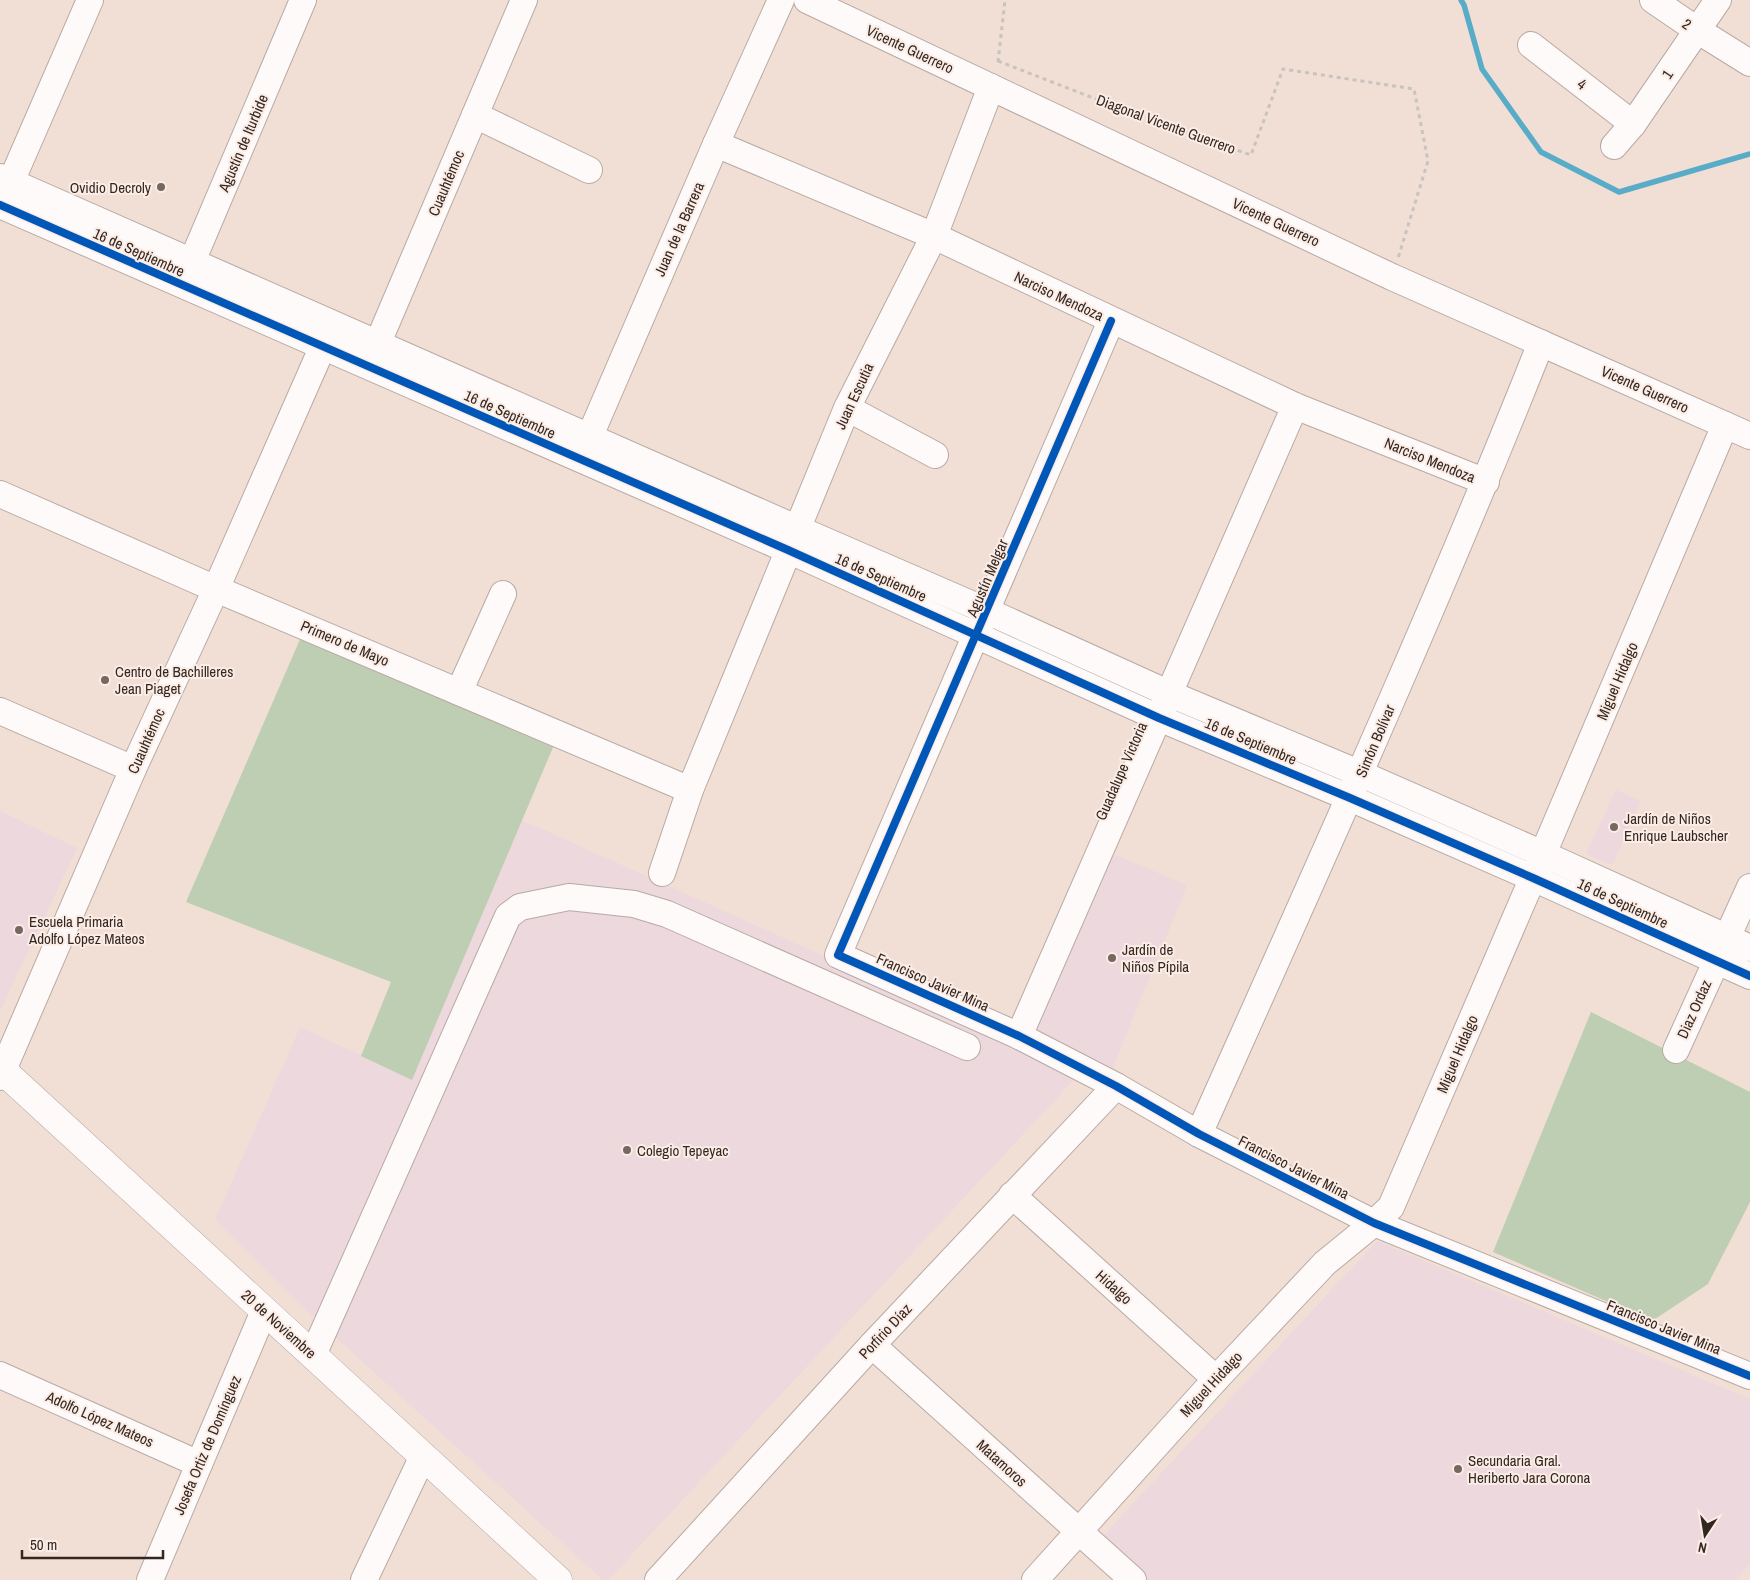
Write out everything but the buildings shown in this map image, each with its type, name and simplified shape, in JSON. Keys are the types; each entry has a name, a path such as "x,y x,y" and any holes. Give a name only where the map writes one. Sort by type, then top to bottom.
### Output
{"main road":[{"name":"20 de Noviembre","path":"1,1072 558,1580"}],"street":[{"name":"16 de Septiembre","path":"90,0 5,179 0,206 322,347 373,355"},
{"name":"Agustín de Iturbide","path":"182,285 303,0"},
{"name":"Cuauhtémoc","path":"373,355 524,0"},
{"name":"Juan de la Barrera","path":"584,448 716,144 781,0"},
{"name":"Vicente Guerrero","path":"807,0 1392,277 1750,436"},
{"name":"2","path":"1653,0 1750,63"},
{"name":"1","path":"1614,146 1633,124 1718,0"},
{"name":"4","path":"1531,45 1633,124"},
{"name":"Juan Escutia","path":"662,873 690,790 792,539 847,408 934,236 991,87"},
{"path":"475,115 589,170"},
{"name":"Narciso Mendoza","path":"716,144 934,236 1111,321 1296,406 1486,482"},
{"name":"16 de Septiembre","path":"5,179 333,324 373,355 792,539 988,611 1170,694 1544,854 1738,943"},
{"name":"Agustín Melgar","path":"838,955 988,611 1111,321"},
{"name":"Cuauhtémoc","path":"1,1072 133,769 216,589 333,324"},
{"name":"Simón Bolívar","path":"1199,1134 1350,798 1486,482 1541,343"},
{"name":"Guadalupe Victoria","path":"1019,1036 1296,406"},
{"path":"847,408 934,455"},
{"name":"Miguel Hidalgo","path":"1035,1580 1216,1379 1325,1263 1391,1207 1544,854 1725,425"},
{"name":"Primero de Mayo","path":"0,494 216,589 690,790"},
{"name":"16 de Septiembre","path":"792,539 977,636 1159,718 1350,798 1533,878 1750,976"},
{"path":"459,692 503,594"},
{"path":"0,711 133,769"},
{"name":"Diaz Ordaz","path":"1676,1050 1716,961 1738,943 1750,887"},
{"path":"313,1355 508,916 520,907 569,897 634,904 666,914 967,1047"},
{"name":"Francisco Javier Mina","path":"838,955 1019,1036 1116,1086 1199,1134 1374,1223 1750,1376"},
{"name":"Porfirio Díaz","path":"658,1580 872,1345 1012,1194 1116,1086"},
{"name":"Hidalgo","path":"1012,1194 1216,1379"},
{"name":"Josefa Ortiz de Domínguez","path":"150,1580 264,1311"},
{"name":"Matamoros","path":"872,1345 1133,1580"},
{"name":"Adolfo López Mateos","path":"0,1375 199,1464"},
{"path":"364,1580 423,1456"}],"path":[{"path":"991,87 998,61 1005,0"}],"shaded area":[{"name":"Jardín de Niños Enrique Laubscher","path":"1616,790 1641,801 1612,865 1586,854"},
{"name":"Escuela Primaria Adolfo López Mateos","path":"0,811 77,848 0,1011"},
{"name":"Colegio Tepeyac","path":"522,820 1081,1072 608,1580 603,1580 301,1306 215,1220 300,1027 412,1079"},
{"name":"Jardín de Niños Pípila","path":"1113,854 1187,885 1112,1070 1033,1030"},
{"name":"Secundaria Gral. Heriberto Jara Corona","path":"1377,1241 1750,1399 1750,1564 1735,1580 1146,1580 1100,1539"}],"green space":[{"path":"301,637 554,745 412,1080 361,1056 391,982 186,902"},
{"path":"1591,1012 1750,1092 1750,1202 1708,1284 1652,1321 1493,1252"}],"waterway":[{"path":"1461,0 1482,69 1541,152 1619,192 1750,154"}],"cycle path":[{"path":"0,205 788,550 1159,718 1350,798 1533,878 1750,976"},
{"path":"1111,321 838,955 1019,1036 1116,1086 1199,1134 1374,1223 1750,1376"}],"place":[{"name":"Ovidio Decroly","path":"161,187"},
{"name":"Centro de Bachilleres Jean Piaget","path":"105,680"},
{"name":"Jardín de Niños Enrique Laubscher","path":"1614,827"},
{"name":"Escuela Primaria Adolfo López Mateos","path":"19,930"},
{"name":"Jardín de Niños Pípila","path":"1112,958"},
{"name":"Colegio Tepeyac","path":"627,1150"},
{"name":"Secundaria Gral. Heriberto Jara Corona","path":"1458,1469"}]}
